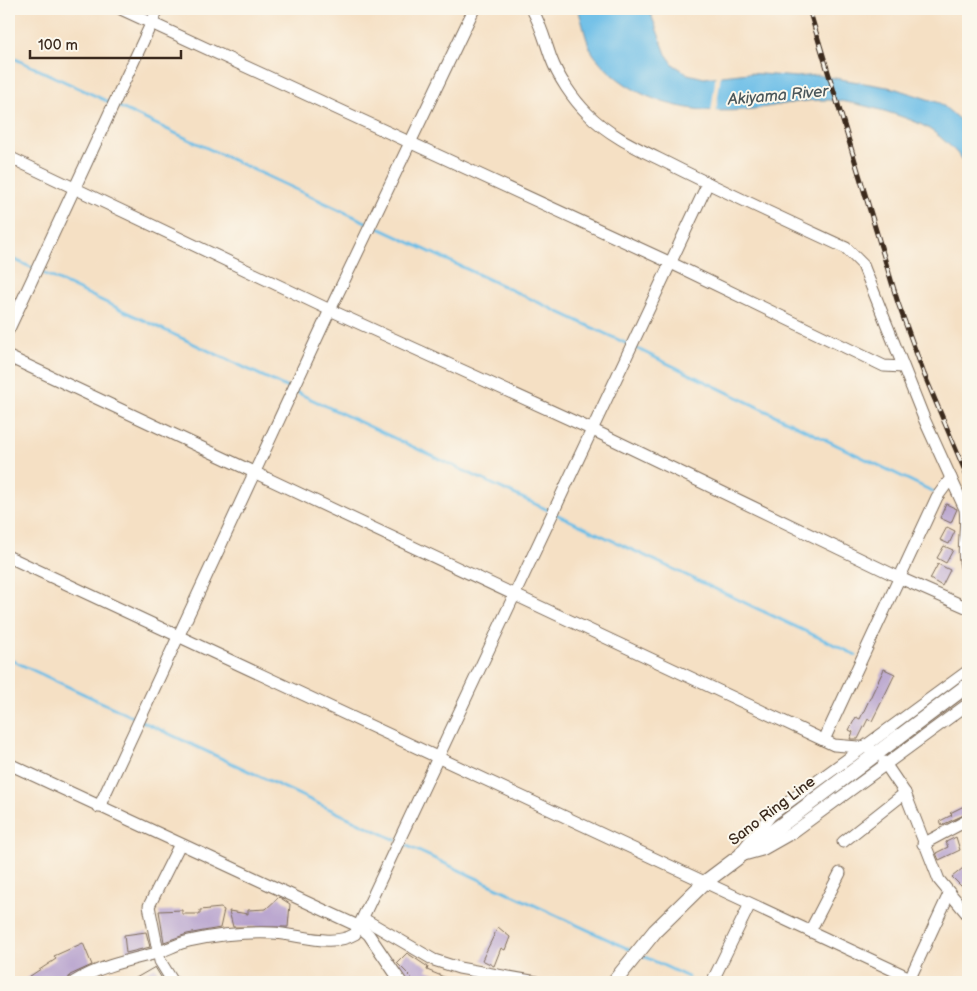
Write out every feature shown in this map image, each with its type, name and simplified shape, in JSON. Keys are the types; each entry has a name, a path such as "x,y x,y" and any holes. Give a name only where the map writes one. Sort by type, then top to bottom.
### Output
{"main road":[{"name":"Sano Ring Line","path":"614,982 655,931 704,883 968,685"}],"street":[{"path":"121,9 671,263 884,366 903,367"},
{"path":"9,329 158,9"},
{"path":"99,807 330,310 474,9"},
{"path":"532,9 545,37 552,60 569,90 586,112 603,127 630,144 846,248 856,256 869,276 903,367 965,509 968,524 965,560 968,572"},
{"path":"9,157 330,310 593,430 900,578 968,608"},
{"path":"74,982 101,968 158,953 187,942 246,933 274,933 332,940 347,939 355,934 362,923 514,594 708,183"},
{"path":"9,357 824,740 838,746 867,748"},
{"path":"824,740 936,497 951,478"},
{"path":"9,557 911,980 949,894"},
{"path":"738,857 771,815 867,748 968,671"},
{"path":"934,697 948,718"},
{"path":"738,857 762,850 792,833 968,704"},
{"path":"9,764 180,844 362,923 434,960 459,968 537,982"},
{"path":"885,764 905,793 923,844 939,880 968,915"},
{"path":"843,842 905,793"},
{"path":"923,844 968,820"},
{"path":"173,982 158,953 149,906 180,844"},
{"path":"810,932 840,873"},
{"path":"712,982 750,904"},
{"path":"362,923 401,982"}],"water":[{"name":"Akiyama River","path":"578,9 649,9 666,54 674,65 688,74 704,78 749,73 796,77 817,75 893,88 940,103 968,127 968,166 946,142 927,127 899,116 846,102 815,100 731,111 687,108 666,103 646,95 627,85 609,72 594,55"}],"pier":[{"path":"716,74 721,74 716,112 711,112"}],"building":[{"path":"946,504 957,509 951,523 940,518"},
{"path":"947,527 955,531 949,544 940,540"},
{"path":"944,546 953,550 946,563 937,558"},
{"path":"938,564 950,570 942,586 930,579"},
{"path":"884,669 895,674 879,707 872,721 868,719 858,739 850,739 853,732 849,730 856,717 860,719"},
{"path":"968,804 968,813 942,825 940,821 952,815 950,813"},
{"path":"956,837 960,850 939,860 936,853 948,847 946,842"},
{"path":"968,864 968,881 961,886 952,877"},
{"path":"279,897 290,904 288,927 233,927 229,911 248,914 248,910 266,909"},
{"path":"221,908 224,910 220,928 187,934 164,942 159,911 182,910 182,914 200,914 200,910"},
{"path":"498,927 510,937 505,950 501,948 494,966 482,960"},
{"path":"146,932 150,947 126,953 124,935"},
{"path":"83,943 92,965 70,975 67,982 21,982 56,959 54,956"},
{"path":"407,953 428,967 427,970 456,982 409,982 411,977 397,963"},
{"path":"155,967 164,982 129,982"}],"waterway":[{"path":"9,56 111,103"},
{"path":"117,106 621,341 936,493"},
{"path":"9,257 290,389"},
{"path":"296,392 550,511"},
{"path":"556,514 856,655"},
{"path":"9,659 396,840"},
{"path":"401,843 633,951"},
{"path":"641,955 688,977"}],"railway":[{"path":"809,9 898,303 924,374 968,478"}]}
